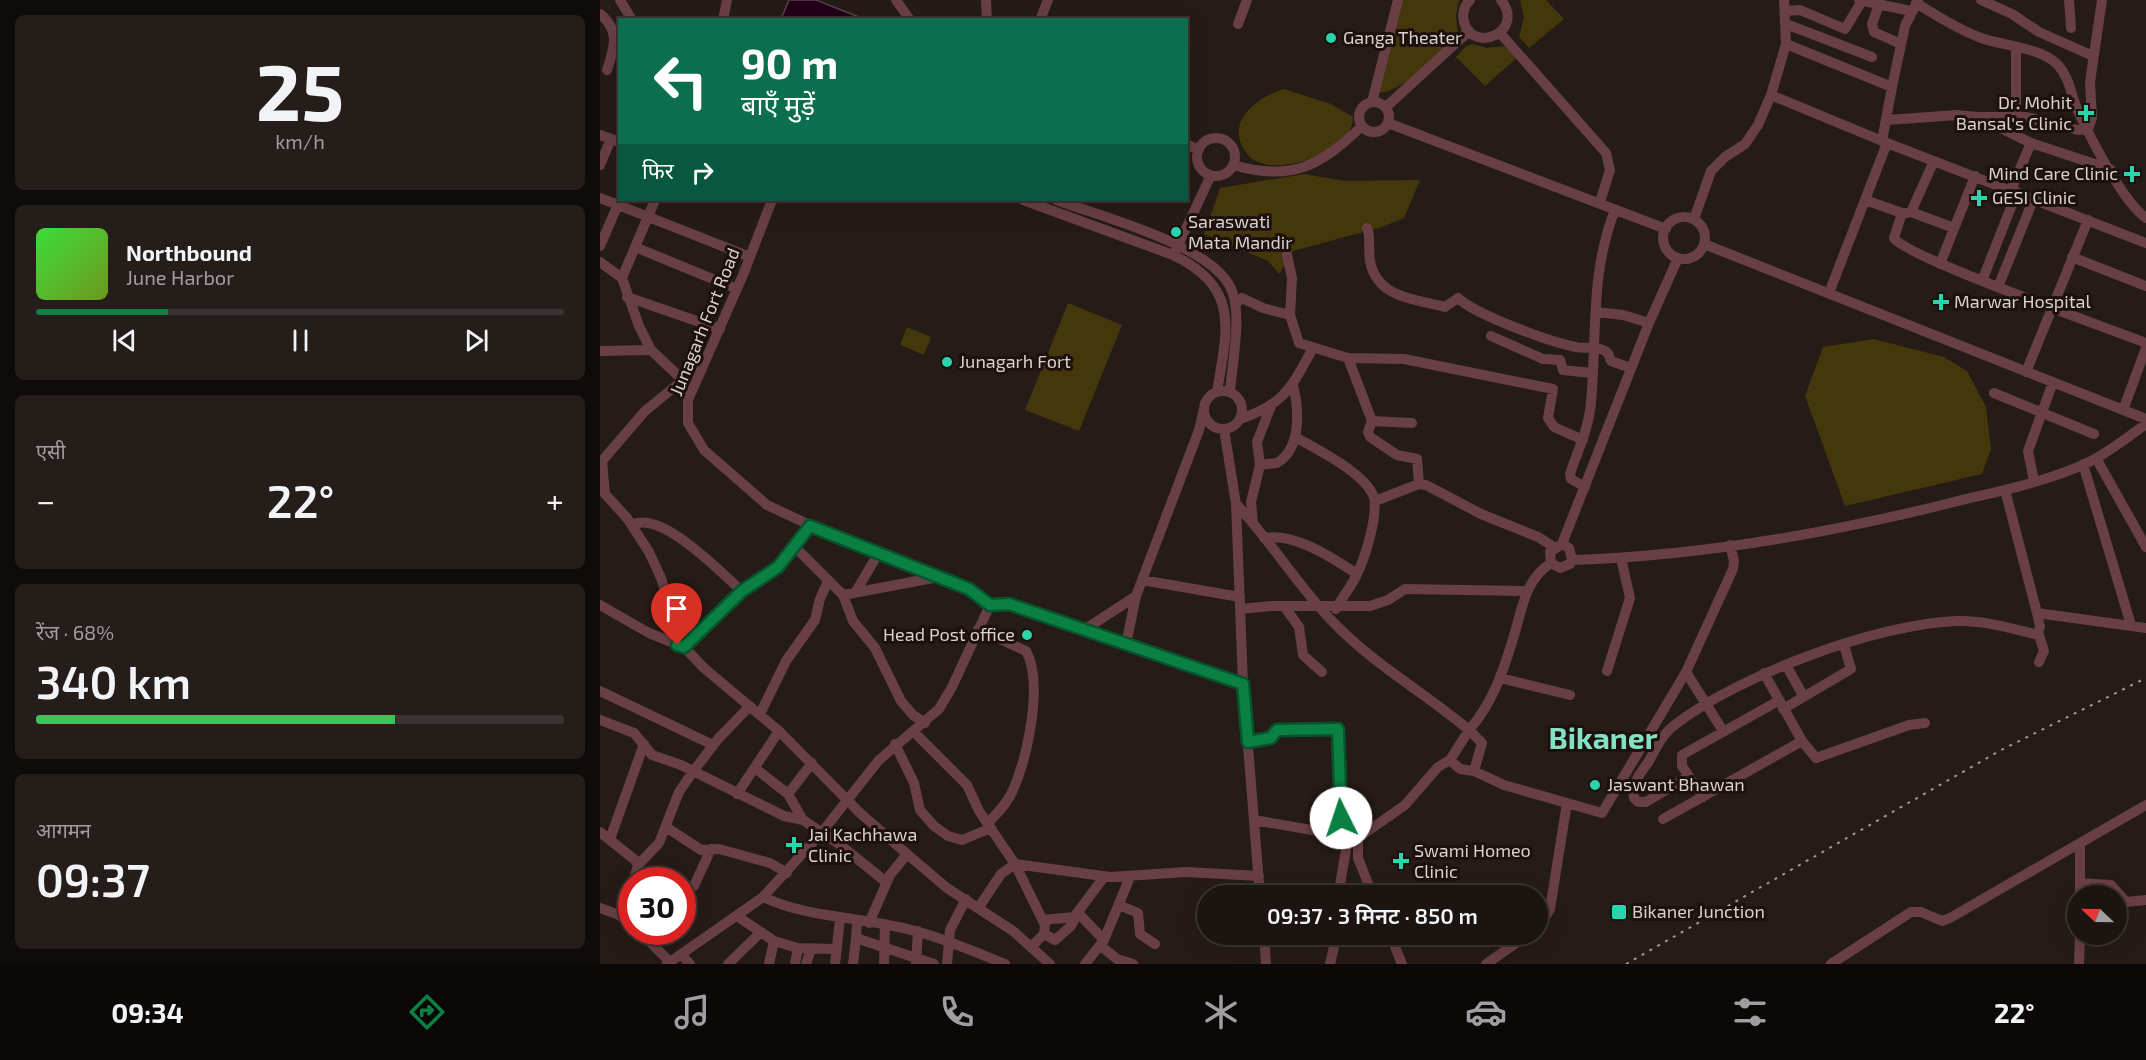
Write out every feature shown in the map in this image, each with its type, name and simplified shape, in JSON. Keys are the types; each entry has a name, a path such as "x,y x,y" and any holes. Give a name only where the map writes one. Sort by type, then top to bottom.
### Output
{"street":[{"path":"620,0 631,18"},
{"path":"723,18 727,0"},
{"path":"896,0 909,18"},
{"path":"986,0 987,18"},
{"path":"1041,18 1048,0"},
{"path":"1238,24 1247,0"},
{"path":"1362,126 1361,111 1371,102 1398,0"},
{"path":"1470,0 1463,14 1469,31 1484,38 1500,33 1507,17 1502,0"},
{"path":"1981,0 2012,14 2039,32 2093,56"},
{"path":"2069,0 2071,28"},
{"path":"2088,129 2092,118 2090,81 2102,0"},
{"path":"1694,219 1712,171 1725,157 1745,144 1758,125 1771,95 1786,44 1787,5 1845,29 1860,1 1879,5 1915,5 1982,38 2046,57 2058,65 2067,78 2077,110 2110,169 2137,212 2146,218"},
{"path":"1879,5 1872,24 1874,32 1900,44"},
{"path":"1829,293 1885,142 1900,44 1915,5"},
{"path":"600,14 612,27 616,37 603,71"},
{"path":"1786,24 1872,57"},
{"path":"1386,107 1469,31"},
{"path":"1500,33 1606,153 1610,170 1600,202"},
{"path":"1786,44 1892,87"},
{"path":"1833,64 1840,45"},
{"path":"2016,48 2016,117"},
{"path":"1771,95 1933,163 2034,198 2146,243"},
{"path":"1371,102 1386,107"},
{"path":"1362,126 1373,132 1380,131 1388,123 1389,116 1386,107"},
{"path":"1887,120 1957,115 2016,117 2044,120 2078,130 2088,129"},
{"path":"1978,117 2031,143 2087,164 2110,169"},
{"path":"1388,123 1600,202 1665,229"},
{"path":"1233,165 1250,169 1297,171 1319,162 1362,126"},
{"path":"1220,138 1230,144 1234,151 1233,165 1227,172 1211,175 1200,167 1199,150 1209,139 1220,138"},
{"path":"600,165 610,139"},
{"path":"2087,164 2094,140"},
{"path":"1982,281 2031,143"},
{"path":"1188,145 1199,150"},
{"path":"1933,163 1894,238 1896,242 1940,264 1982,281 2146,343"},
{"path":"1173,255 1211,175"},
{"path":"1940,264 1975,176"},
{"path":"600,198 619,202 648,217 750,257"},
{"path":"1998,287 2034,198"},
{"path":"1865,200 1954,228"},
{"path":"655,201 622,278 627,297 651,350 693,388"},
{"name":"Junagarh Fort Road","path":"772,201 737,290 693,388 686,410 688,423 704,450 755,497 783,515 975,592 990,605"},
{"path":"1026,201 1173,255 1205,274 1221,298 1225,333 1216,392"},
{"path":"1059,201 1194,251 1227,280 1235,304 1230,392"},
{"path":"600,246 619,202"},
{"path":"1585,487 1571,479 1570,474 1583,440 1591,401 1598,273 1606,233 1615,210"},
{"path":"1680,218 1694,219 1703,230 1704,244 1692,257 1678,258 1665,246 1665,229 1680,218"},
{"path":"2026,372 2088,220"},
{"path":"1367,228 1371,267 1374,277 1384,289 1445,307 1458,298 1478,311 1531,333 1576,348 1601,348 1608,352 1611,361 1631,368"},
{"path":"1704,244 2146,419"},
{"path":"635,247 737,290"},
{"path":"1287,255 1292,292 1290,315 1299,343 1348,358 1404,359 1553,389 1548,418 1554,427 1583,440"},
{"path":"2072,257 2146,286"},
{"path":"1551,563 1550,552 1558,546 1585,487 1648,323 1678,258"},
{"path":"600,266 622,278"},
{"path":"627,297 720,330"},
{"path":"1235,304 1242,298 1263,308 1290,315"},
{"path":"1596,312 1623,315 1648,323"},
{"path":"1491,336 1544,358 1560,360 1563,369 1570,372 1592,374"},
{"path":"1204,409 1205,418 1211,425 1224,429 1233,426 1240,419 1271,406 1293,385 1313,348"},
{"path":"2123,410 2146,348"},
{"path":"600,351 651,350"},
{"path":"1348,358 1372,421 1368,432 1374,442 1397,455 1417,459 1419,484"},
{"path":"683,380 645,411 602,457 602,494 632,525 661,578 684,647"},
{"path":"2034,481 2028,451 2053,382"},
{"path":"1260,465 1281,461 1291,448 1295,437 1299,406 1293,385"},
{"path":"1126,644 1136,596 1199,430 1209,397 1216,392 1230,392 1241,406 1240,419"},
{"path":"1994,393 2094,434"},
{"path":"1253,523 1251,502 1260,465 1257,442 1271,406"},
{"path":"1372,421 1413,423"},
{"path":"1551,563 1560,568 1565,567 1572,560 1669,555 1892,518 2005,490 2083,465 2146,424"},
{"path":"1224,429 1236,504 1243,684 1259,885"},
{"path":"1295,437 1340,462 1371,491 1375,501 1373,522 1357,574 1330,620"},
{"path":"2096,458 2146,547"},
{"path":"2083,465 2132,625"},
{"path":"1375,501 1419,484 1437,489 1489,518 1558,546 1569,548 1572,560"},
{"path":"2005,490 2040,627 2038,632 2044,651 2039,662"},
{"path":"1236,504 1330,620 1391,675 1437,703 1482,743 1474,771"},
{"path":"632,525 640,522 661,526 678,537 742,591"},
{"path":"684,647 742,591 778,567 810,526"},
{"path":"1264,538 1278,536 1319,550 1357,574"},
{"path":"1450,760 1460,769 1474,771 1504,785 1602,813 1686,672 1733,569 1734,561 1730,545"},
{"path":"795,547 828,581 849,594 938,577"},
{"path":"878,554 849,594 852,621 875,648 901,701 913,715 925,723"},
{"path":"1607,671 1630,598 1621,558"},
{"path":"1254,820 1350,837 1405,806 1438,767 1450,760 1485,712 1500,678 1526,591 1538,572 1551,563"},
{"path":"1142,580 1240,597"},
{"path":"760,714 786,661 816,620 820,599 828,581"},
{"path":"1241,609 1320,605 1370,606 1388,600 1405,588 1526,591"},
{"path":"1084,630 1136,596"},
{"path":"652,945 669,963 763,897 788,873 895,744 914,732 939,709 952,687 990,605 1009,604 1243,684"},
{"path":"600,605 649,633 684,647 704,668 779,731 848,801 907,854 947,888 979,907 1032,946 1050,964"},
{"path":"1284,606 1299,627 1303,655 1322,672"},
{"path":"2037,613 2146,628"},
{"path":"1689,776 1646,802 1638,802 1634,798 1635,783 1668,732 1707,705 1764,673 1844,645 1927,624 1958,621 2038,632"},
{"path":"895,744 914,783 920,810 934,826 948,836 962,840 990,826 1016,783 1030,724 1033,689 1030,657 1026,651 978,629"},
{"path":"1703,797 1682,766 1682,755 1723,731 1780,705 1804,697 1851,669 1844,645"},
{"path":"1786,664 1804,697"},
{"path":"1686,672 1723,731"},
{"path":"1764,673 1780,705 1812,755 1820,757 1909,725 1925,723"},
{"path":"1500,678 1570,695"},
{"path":"600,691 713,745"},
{"path":"600,832 630,854 638,865 659,843 679,792 692,773 713,745 750,706"},
{"path":"600,720 634,733 652,755 681,765 692,773 784,816 803,820 886,882"},
{"path":"1248,742 1271,738 1277,730 1338,729 1350,837 1369,885"},
{"path":"737,794 779,731"},
{"path":"914,732 963,780 1015,864 1043,920 1044,934 1032,946"},
{"path":"1664,819 1802,741"},
{"path":"610,839 644,744"},
{"path":"788,794 812,763"},
{"path":"755,768 788,794 803,820"},
{"path":"1548,912 1567,803"},
{"path":"1832,964 1904,915 1915,911 1942,921 1950,918 2146,805"},
{"path":"666,827 701,850 711,849 770,862 788,873"},
{"path":"1340,885 1350,837"},
{"path":"2080,844 2080,883 2111,885 2126,902 2146,900"},
{"path":"696,882 711,849"},
{"path":"869,922 886,882 907,854"},
{"path":"979,907 1001,874 1015,864 1104,877 1186,872 1259,876"},
{"path":"1044,934 1055,940 1071,926 1104,877"},
{"path":"1085,964 1103,943 1130,877"},
{"path":"763,897 784,905 840,919 885,924 918,931 949,940 1005,964"},
{"path":"947,964 954,920 966,899"},
{"path":"1119,905 1138,913 1140,934 1155,944"},
{"path":"600,908 618,915"},
{"path":"1043,920 1068,919 1078,913"},
{"path":"1078,913 1117,959 1133,964"},
{"path":"737,916 774,941 798,948 836,949"},
{"path":"835,964 840,919"},
{"path":"854,964 857,922"},
{"path":"884,964 885,924"},
{"path":"916,961 918,931"},
{"path":"728,964 761,932"},
{"path":"856,938 884,945 916,961 934,964"},
{"path":"769,964 774,941"},
{"path":"1264,945 1266,964"},
{"path":"1330,964 1334,945"},
{"path":"1394,945 1402,964"},
{"path":"1486,964 1513,945"},
{"path":"2079,964 2080,945"},
{"path":"795,964 798,948"},
{"path":"806,964 811,949"},
{"path":"681,954 690,964"}],"shaded area":[{"path":"789,0 816,0 861,18 781,18"},
{"path":"1402,0 1459,0 1456,16 1458,34 1432,61 1409,80 1386,92 1376,93"},
{"path":"1520,0 1546,0 1564,19 1529,48 1519,37 1524,17"},
{"path":"1472,44 1487,48 1504,46 1518,57 1485,86 1456,57 1465,47"},
{"path":"1284,89 1331,104 1353,117 1349,132 1322,154 1301,162 1277,165 1256,161 1248,155 1241,144 1239,133 1241,123 1253,105"},
{"path":"1304,174 1345,181 1420,180 1404,218 1382,227 1293,251 1279,274 1268,261 1204,234 1220,188"},
{"path":"1068,303 1122,325 1079,431 1025,410"},
{"path":"907,327 931,337 924,355 900,345"},
{"path":"1874,339 1944,357 1967,371 1986,407 1991,449 1982,474 1845,506 1805,396 1823,347"}],"railway":[{"path":"1626,964 2003,749 2146,678"}],"place":[{"name":"Ganga Theater","path":"1331,38"},
{"name":"Dr. Mohit Bansal's Clinic","path":"2086,113"},
{"name":"Mind Care Clinic","path":"2132,174"},
{"name":"GESI Clinic","path":"1979,198"},
{"name":"Saraswati Mata Mandir","path":"1176,232"},
{"name":"Marwar Hospital","path":"1941,302"},
{"name":"Junagarh Fort","path":"947,362"},
{"name":"Head Post office","path":"1027,635"},
{"name":"Jaswant Bhawan","path":"1595,785"},
{"name":"Jai Kachhawa Clinic","path":"794,845"},
{"name":"Swami Homeo Clinic","path":"1401,861"},
{"name":"Bikaner Junction","path":"1619,912"}],"district":[{"name":"Bikaner","path":"1603,739"}],"route":[{"path":"677,645 684,647 742,591 778,567 810,526 969,589 984,598 990,605 1009,604 1243,684 1248,742 1271,738 1277,730 1321,727 1338,729 1341,818"}]}
